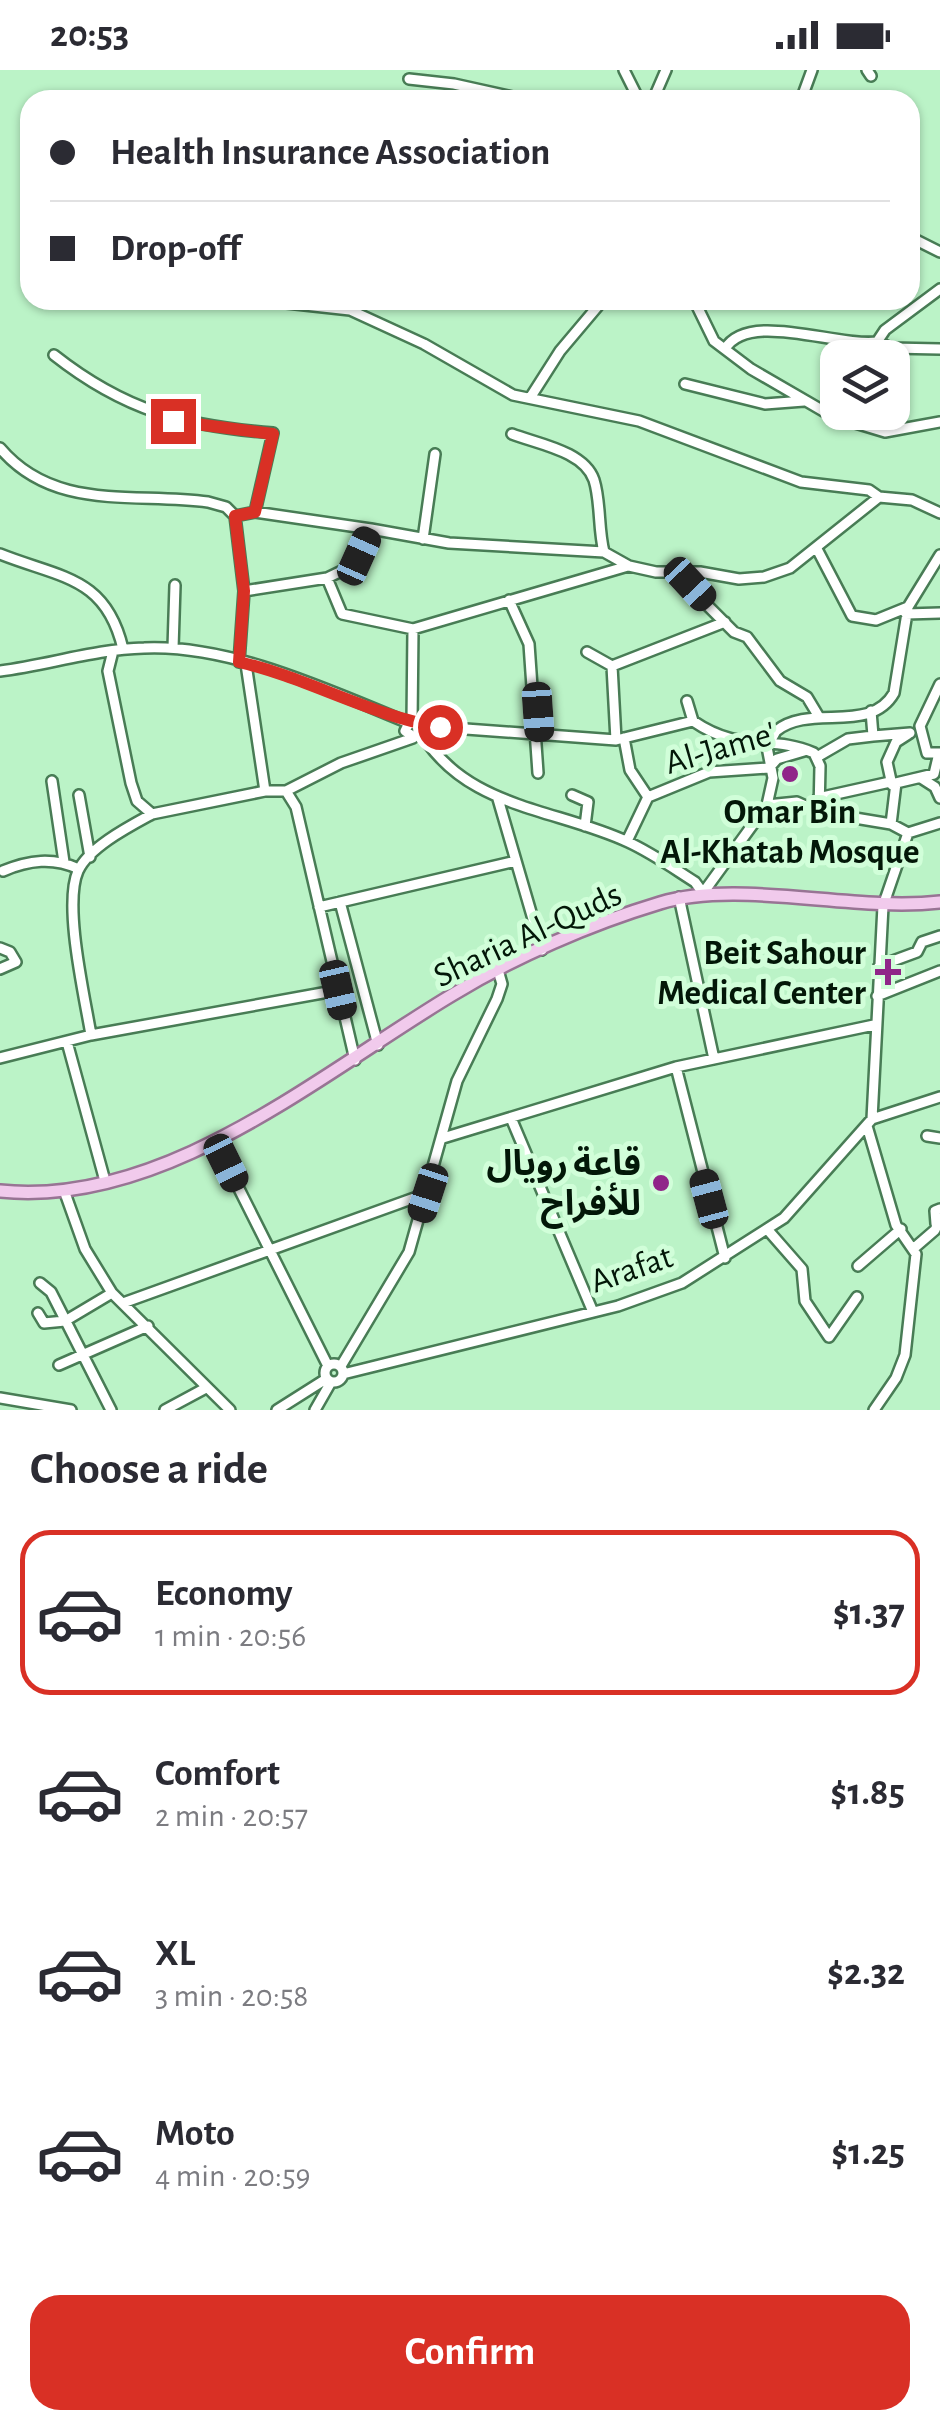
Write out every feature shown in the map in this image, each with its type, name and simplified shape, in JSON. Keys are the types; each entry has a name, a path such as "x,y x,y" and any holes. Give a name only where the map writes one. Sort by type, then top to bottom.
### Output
{"main road":[{"name":"Sharia Al-Quds","path":"0,1191 65,1193 105,1182 214,1140 355,1060 498,970 679,898 703,892 883,906 940,902"}],"street":[{"path":"408,79 470,90"},
{"path":"350,310 424,344 501,390 639,421 774,474 869,490 878,498 912,500 940,513"},
{"path":"530,398 560,351 595,310"},
{"path":"698,310 706,332 725,350 804,402 859,427 885,432 940,422"},
{"path":"878,340 885,330 912,310"},
{"path":"725,350 736,336 765,330 827,340"},
{"path":"910,348 940,349"},
{"path":"54,356 107,394 173,421 273,434 255,512"},
{"path":"685,384 765,404 804,402"},
{"path":"512,434 578,458 586,467 594,481 604,552"},
{"path":"0,448 26,475 56,489 90,496 208,502 226,507 235,516 244,591 242,663 265,790"},
{"path":"423,539 435,454"},
{"path":"235,516 255,512 423,539 604,552 629,566 684,577 739,579 764,578 790,568 878,498"},
{"path":"244,591 327,578 352,566 367,528"},
{"path":"817,550 852,616 876,620 907,610 940,613"},
{"path":"0,554 90,588 110,610 118,650 108,671"},
{"path":"0,671 118,650 174,648 294,678 412,728 498,799 627,841 695,882 703,892 766,805 773,778 767,746 784,725 866,713 888,704 894,693 907,610 940,555"},
{"path":"327,578 342,614 413,629 629,566"},
{"path":"684,577 725,622 748,637 780,682 806,696 818,717"},
{"path":"174,648 175,585"},
{"path":"509,600 529,644 539,734 538,773"},
{"path":"612,666 725,622"},
{"path":"412,728 413,629"},
{"path":"587,652 612,666"},
{"path":"92,657 102,660 108,671 137,801 152,814"},
{"path":"612,666 620,739 630,770 648,798 627,841"},
{"path":"891,824 892,784 886,762 896,742 915,733 920,726 940,684"},
{"path":"687,701 693,722"},
{"path":"866,713 873,736"},
{"path":"92,1036 76,950 74,885 78,869 152,814 265,790 286,791 412,728 620,739 693,722 725,739 767,746 782,744 818,756"},
{"path":"431,746 443,728"},
{"path":"818,756 848,739 915,733"},
{"path":"915,733 928,753 939,753 934,774 925,781"},
{"name":"Al-Jame'","path":"648,798 708,772 769,768 777,759 807,750"},
{"path":"818,756 820,812"},
{"path":"52,781 64,862"},
{"path":"925,781 940,798"},
{"path":"818,798 900,782 940,781"},
{"path":"286,791 296,808 355,1060"},
{"path":"80,794 90,857"},
{"path":"572,795 588,802 585,826"},
{"path":"498,799 543,951"},
{"path":"766,805 797,802 820,812 891,824 908,833 940,823"},
{"path":"504,819 513,806"},
{"path":"908,833 883,906 870,1122 900,1230 913,1248"},
{"path":"319,907 516,861"},
{"path":"3,871 35,862 64,862 78,869"},
{"path":"679,898 714,1059"},
{"path":"340,902 378,1045"},
{"path":"879,966 917,952 922,942 940,936"},
{"path":"0,948 10,952 16,962 0,970"},
{"path":"277,1410 342,1370 400,1270 428,1193 458,1081 497,1000 502,984 498,970"},
{"path":"877,996 940,971"},
{"path":"0,1058 92,1036 338,990"},
{"path":"443,1138 676,1067 874,1025"},
{"path":"67,1042 105,1182"},
{"path":"676,1067 725,1258"},
{"path":"870,1122 940,1096"},
{"path":"511,1118 593,1312"},
{"name":"Arafat","path":"342,1370 593,1312 682,1283 767,1230 806,1197 870,1122"},
{"path":"927,1136 940,1138"},
{"path":"214,1140 328,1366 328,1381 315,1410"},
{"path":"65,1193 85,1249 112,1293 148,1326 204,1389 230,1410"},
{"path":"123,1303 428,1193"},
{"path":"874,1410 896,1378 904,1355 913,1248 938,1223 936,1211 940,1208"},
{"path":"767,1230 802,1269 805,1301 829,1336 840,1328 857,1298"},
{"path":"858,1266 900,1230"},
{"path":"40,1283 51,1292 111,1410"},
{"path":"38,1313 44,1324 65,1321 112,1293"},
{"path":"60,1365 84,1358 148,1326"},
{"path":"328,1366 342,1370"},
{"path":"166,1410 204,1389"},
{"path":"0,1398 70,1410"}],"place":[{"name":"Omar Bin Al-Khatab Mosque","path":"790,774"},
{"name":"Beit Sahour Medical Center","path":"888,972"},
{"name":"قاعة رويال للأفراح","path":"661,1183"}],"route":[{"path":"173,421 273,434 255,512 238,512 235,516 244,591 239,662 294,678 409,723 440,727"}]}
